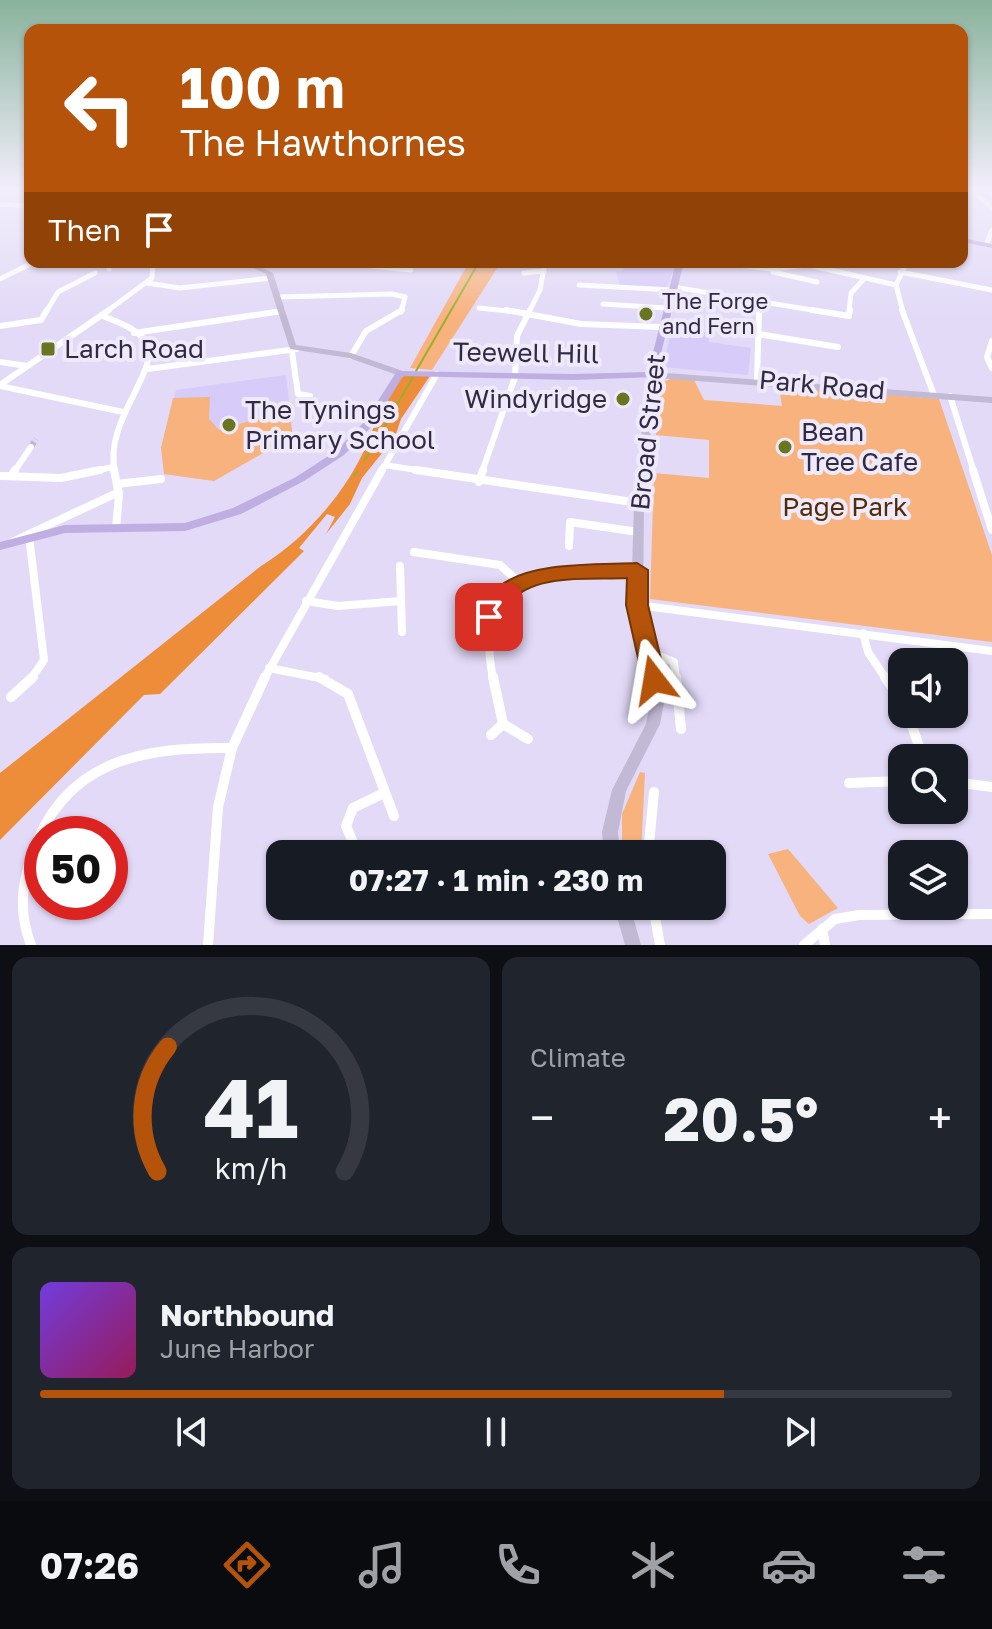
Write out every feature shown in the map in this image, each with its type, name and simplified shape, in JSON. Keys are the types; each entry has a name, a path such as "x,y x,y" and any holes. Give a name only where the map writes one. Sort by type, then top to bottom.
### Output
{"main road":[{"path":"968,241 989,246"},
{"name":"Broad Street","path":"652,375 677,268"},
{"path":"6,544 65,529 185,527 213,521 270,496 320,467 359,437 404,373"},
{"name":"Teewell Hill","path":"404,373 515,377 652,375"}],"street":[{"path":"2,278 24,267"},
{"path":"0,386 147,283 153,275 153,268"},
{"path":"262,268 271,278 290,344 295,350 298,394 310,396"},
{"path":"380,268 411,270"},
{"path":"479,482 515,377 517,336 540,290 544,268"},
{"path":"748,268 817,282"},
{"path":"773,272 786,268"},
{"path":"814,268 898,288"},
{"path":"831,272 834,268"},
{"path":"903,268 898,288 905,322 934,395"},
{"path":"524,273 544,271"},
{"path":"900,272 992,290"},
{"path":"0,326 41,320 58,292 95,273"},
{"path":"147,283 180,288 271,278"},
{"path":"579,285 591,288 672,288 849,316 851,293 864,279"},
{"path":"278,297 392,294 405,297 401,312 366,331 351,356"},
{"path":"757,380 759,301"},
{"path":"603,304 666,308"},
{"path":"479,308 496,308 581,324 661,327"},
{"path":"134,333 147,328 282,311"},
{"path":"103,316 150,346 148,369 123,412 112,442 118,488 116,528"},
{"path":"758,334 838,347"},
{"path":"992,341 987,357 992,368"},
{"path":"148,369 295,350 351,356 404,373"},
{"path":"0,362 27,366"},
{"path":"208,945 218,807 232,748 269,668 434,374"},
{"name":"Park Road","path":"652,375 757,380 992,400"},
{"name":"Broad Street","path":"611,840 619,790 653,724 657,703 637,605 639,503 652,375"},
{"path":"0,386 123,412"},
{"path":"950,396 992,530"},
{"path":"31,447 7,476 61,478 113,467"},
{"path":"384,465 479,482 639,503"},
{"path":"6,544 118,488 161,479"},
{"path":"569,546 570,522 638,532"},
{"path":"11,697 32,678 44,660 29,536"},
{"path":"414,552 436,551 500,565 521,584"},
{"path":"400,566 402,632"},
{"path":"528,739 503,724 487,628 496,603 521,584 556,574 637,570"},
{"path":"306,601 338,606 401,601"},
{"path":"637,605 992,651"},
{"path":"863,633 868,652 888,681"},
{"path":"647,651 674,662 681,729"},
{"path":"269,668 338,683 348,694 394,816"},
{"path":"491,735 503,724"},
{"path":"31,945 16,925 13,891 19,862 45,815 64,795 97,769 131,755 188,747 232,748"},
{"path":"849,783 888,782"},
{"path":"968,784 992,787"},
{"path":"649,840 654,792"},
{"path":"352,840 346,826 353,808 384,793"},
{"path":"804,945 835,919 859,915 992,914"},
{"path":"626,920 633,945"},
{"path":"656,920 660,945"},
{"path":"822,929 825,945"}],"shaded area":[{"path":"624,268 675,268 666,289 620,286 616,271 623,271"},
{"path":"672,328 709,333 709,342 751,348 748,375 663,367"},
{"path":"407,374 430,376 401,419 395,437 362,478 350,504 326,534 335,517 327,514 299,548 304,551 160,694 144,695 0,840 0,773 308,528 348,480 387,396"},
{"name":"The Tynings Primary School","path":"286,375 293,436 214,481 164,474 161,448 176,390"}],"green space":[{"path":"466,268 497,268 432,370 410,368"},
{"name":"Page Park","path":"676,377 693,378 704,400 782,406 779,386 939,399 992,555 992,642 650,599 654,473 709,478 709,440 656,435 660,383"},
{"name":"The Tynings Primary School","path":"210,397 209,419 219,430 271,415 288,406 293,436 214,481 164,474 161,448 173,398"},
{"path":"640,772 645,773 642,840 622,840 622,814"},
{"path":"788,849 838,908 809,924 800,916 768,854"}],"waterway":[{"path":"416,371 476,268"},
{"path":"365,460 413,377"},
{"path":"354,476 357,472"}],"tunnel":[{"path":"31,447 36,439"}],"place":[{"name":"The Forge and Fern","path":"646,314"},
{"name":"Larch Road","path":"48,349"},
{"name":"Windyridge","path":"623,399"},
{"name":"The Tynings Primary School","path":"229,425"},
{"name":"Bean Tree Cafe","path":"785,447"}],"route":[{"path":"489,617 496,603 508,591 531,580 556,574 637,570 637,605 654,680"}]}
